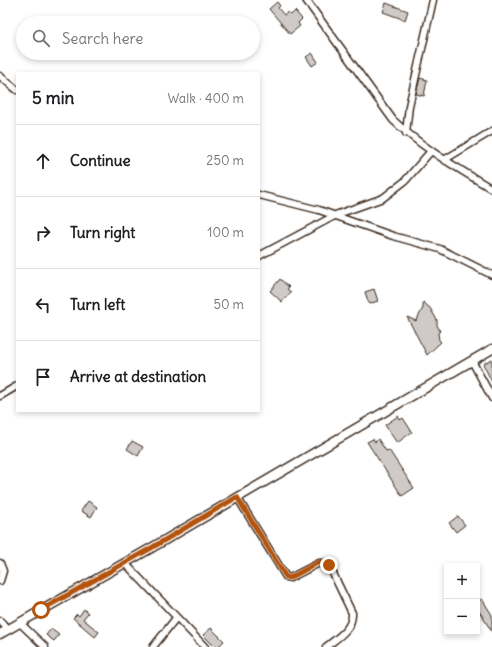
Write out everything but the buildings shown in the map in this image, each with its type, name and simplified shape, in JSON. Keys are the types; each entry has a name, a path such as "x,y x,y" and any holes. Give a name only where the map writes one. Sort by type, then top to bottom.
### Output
{"main road":[{"path":"0,634 492,350"}],"street":[{"path":"306,0 382,107 406,133 444,160 492,189"},
{"path":"406,133 410,106 433,0"},
{"path":"0,76 16,89"},
{"path":"444,160 492,131"},
{"path":"260,255 335,216 383,198 392,193 405,182 431,151"},
{"path":"260,195 335,216 393,236 440,249 492,275"},
{"path":"472,361 492,398"},
{"path":"0,396 16,387"},
{"path":"237,497 286,577 290,578 319,562 328,563 352,613 352,617 347,628 326,647"},
{"path":"0,563 3,571 0,581"},
{"path":"125,563 205,647"},
{"path":"153,647 176,618"},
{"path":"0,621 8,629"},
{"path":"20,623 45,647"}],"route":[{"path":"41,610 153,547 237,497 284,576 290,578 319,562 326,562 329,565"}]}
